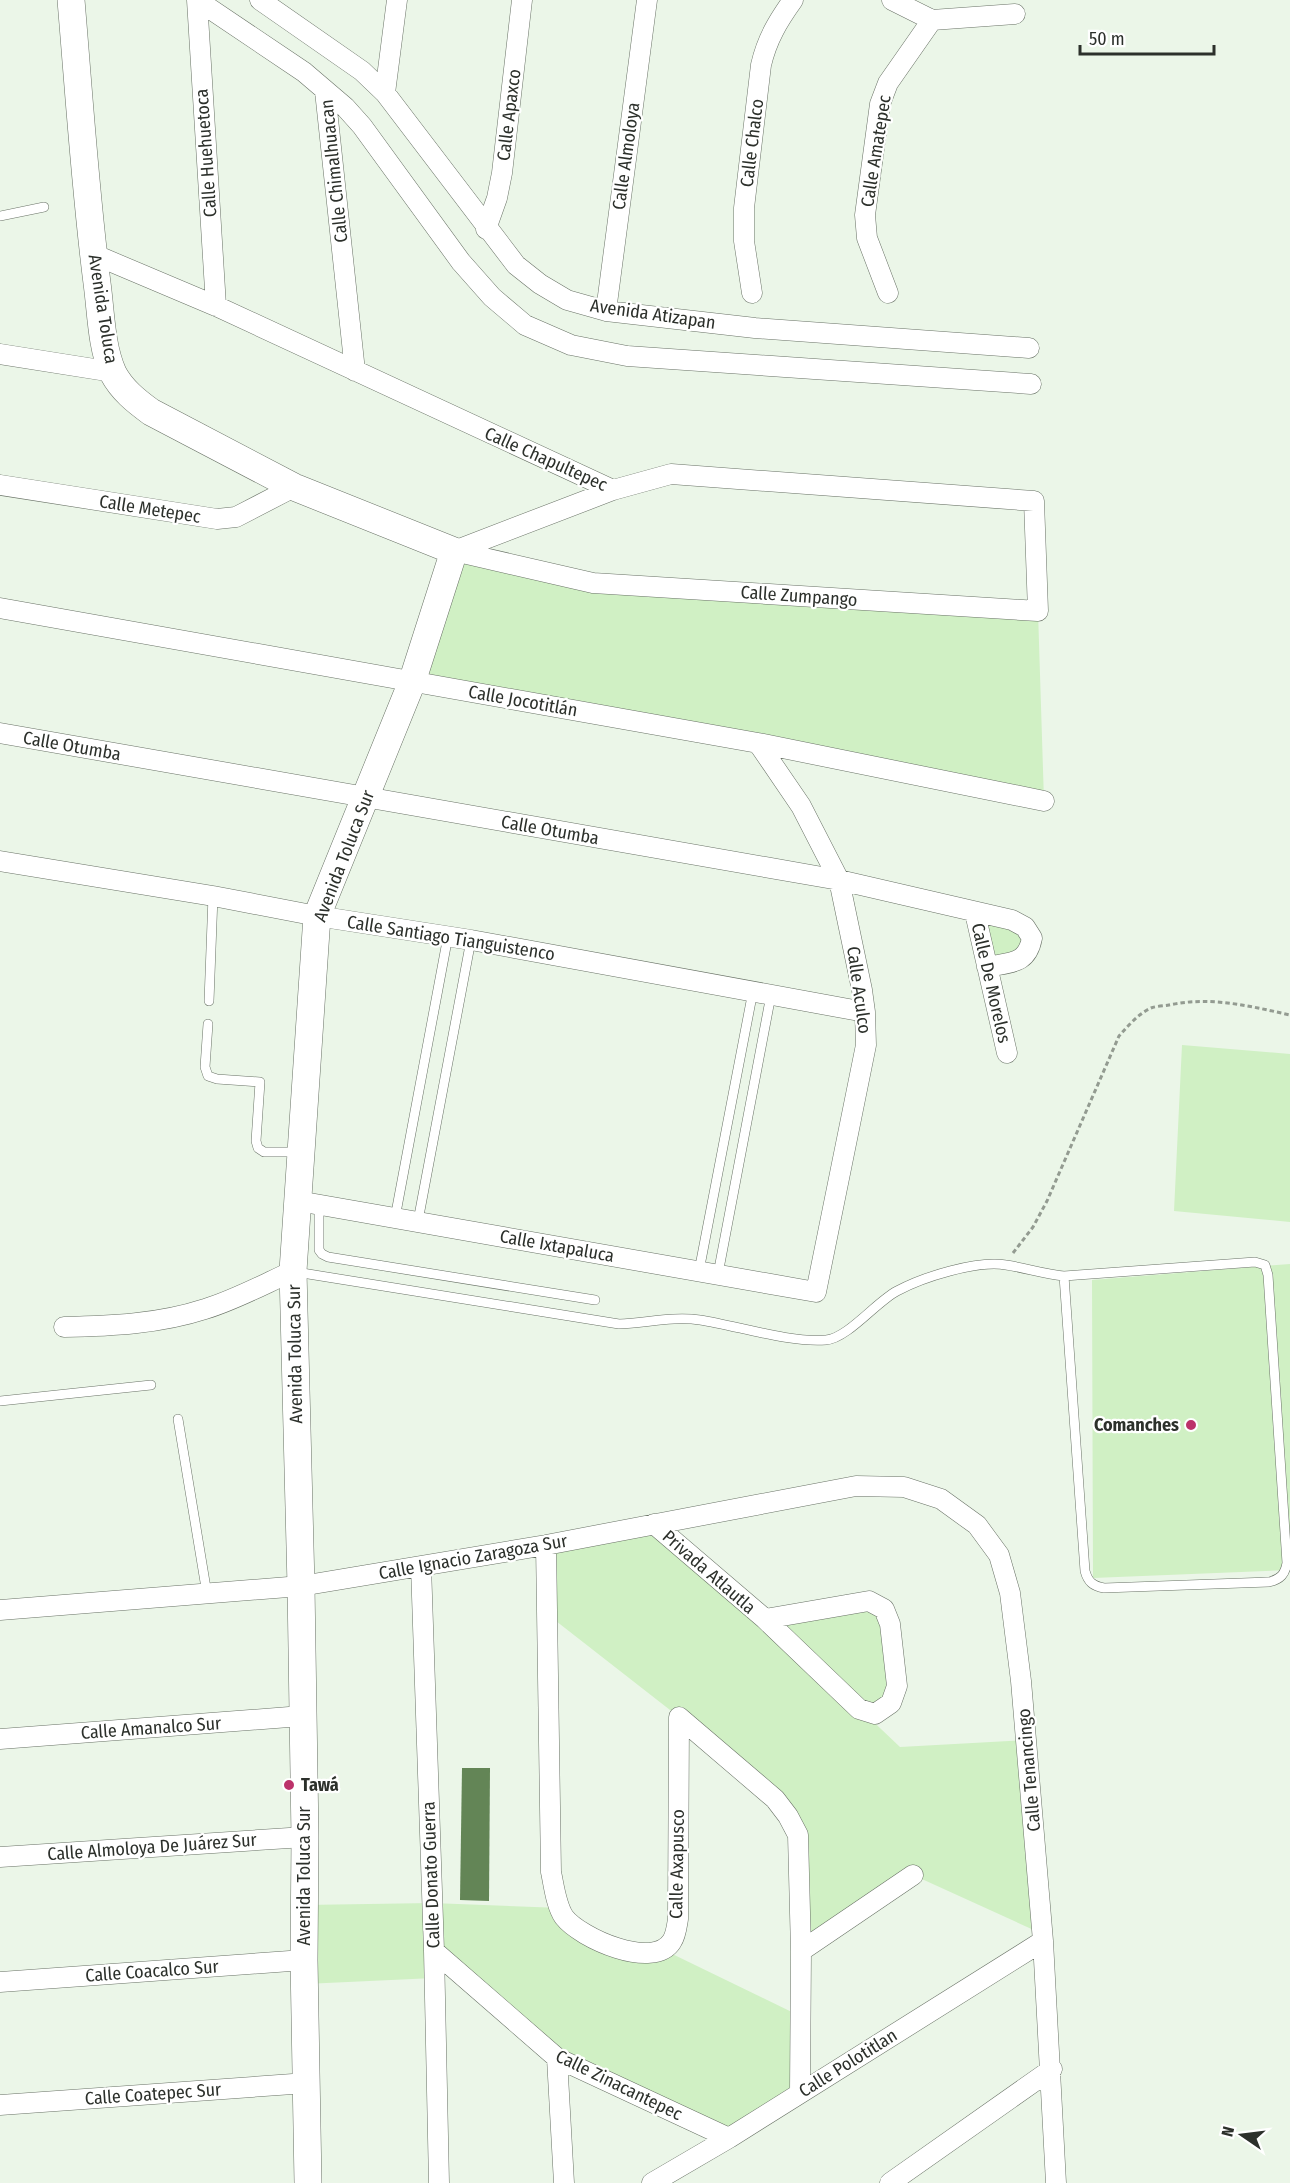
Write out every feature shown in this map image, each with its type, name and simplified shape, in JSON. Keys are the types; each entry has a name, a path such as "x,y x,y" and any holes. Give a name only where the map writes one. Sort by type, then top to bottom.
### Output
{"street":[{"name":"Avenida Toluca","path":"71,0 93,254 106,348 113,372 121,386 133,399 151,412 294,487 454,551"},
{"name":"Calle Chimalhuacan","path":"197,0 304,72 326,91 355,371"},
{"name":"Calle Huehuetoca","path":"197,0 216,306"},
{"path":"385,93 397,0"},
{"name":"Calle Apaxco","path":"486,229 497,198 502,173 522,0"},
{"name":"Calle Almoloya","path":"606,311 646,0"},
{"name":"Calle Chalco","path":"752,293 744,241 744,208 761,65 766,45 793,0"},
{"path":"892,0 932,20 1015,14"},
{"name":"Avenida Atizapan","path":"268,2 362,72 385,93 486,229 516,265 540,284 567,300 606,311 755,328 1029,348"},
{"name":"Calle Amatepec","path":"888,293 867,238 865,215 880,104 888,83 932,20"},
{"path":"326,91 362,126 461,262 492,297 525,325 571,345 627,356 1030,384"},
{"name":"Calle Chapultepec","path":"93,254 216,306 613,490 671,474 1034,501"},
{"path":"0,354 113,372"},
{"name":"Calle Metepec","path":"0,485 217,519 236,517 294,487"},
{"path":"454,551 613,490"},
{"name":"Calle Zumpango","path":"454,551 593,583 1038,611 1034,501"},
{"name":"Avenida Toluca Sur","path":"308,2183 301,1586 293,1271 308,1202 300,1152 317,916 412,682 454,551"},
{"name":"Calle Jocotitlán","path":"0,608 758,743 1044,801"},
{"name":"Calle Otumba","path":"0,733 839,880 1012,921 1025,927 1032,938 1030,951 1020,960 987,967"},
{"name":"Calle Aculco","path":"758,743 801,806 839,880 865,1012 866,1045 816,1292"},
{"name":"Calle Santiago Tianguistenco","path":"0,861 317,916 471,940 865,1012"},
{"name":"Calle De Morelos","path":"975,913 1007,1053"},
{"name":"Calle Ixtapaluca","path":"308,1202 816,1292"},
{"path":"64,1327 123,1326 167,1319 205,1309 293,1271"},
{"name":"Calle Ignacio Zaragoza Sur","path":"0,1610 301,1586 546,1545 856,1486 904,1487 941,1499"},
{"name":"Calle Tenancingo","path":"941,1499 977,1526 999,1555 1010,1593 1021,1681 1043,1941 1052,2069 1056,2183"},
{"name":"Privada Atlautla","path":"654,1524 765,1620 860,1709 876,1714 891,1703 897,1686 890,1624 884,1609 869,1601 765,1620"},
{"name":"Calle Axapusco","path":"546,1545 551,1872 564,1916 578,1930 599,1942 622,1950 651,1952 663,1949 672,1942 678,1918 679,1718 775,1799 788,1816 798,1835 801,1951 800,2092"},
{"name":"Calle Donato Guerra","path":"421,1566 439,2183"},
{"name":"Calle Amanalco Sur","path":"0,1739 302,1716"},
{"name":"Calle Almoloya De Juárez Sur","path":"0,1857 305,1837"},
{"path":"801,1951 913,1875"},
{"name":"Calle Polotitlan","path":"651,2183 729,2138 1043,1941"},
{"name":"Calle Zinacantepec","path":"434,1951 557,2058 729,2138"},
{"name":"Calle Coacalco Sur","path":"0,1982 304,1960"},
{"path":"557,2058 564,2183"},
{"path":"890,2183 917,2176 1052,2069"},
{"name":"Calle Coatepec Sur","path":"0,2105 307,2083"}],"lane":[{"path":"0,216 44,207"},
{"path":"209,1001 213,897"},
{"path":"395,1218 448,936"},
{"path":"418,1221 471,940"},
{"path":"709,1272 762,993"},
{"path":"709,1272 762,993"},
{"path":"208,1024 205,1067 208,1076 217,1079 260,1082 256,1141 258,1148 264,1152 300,1152"},
{"path":"308,1202 319,1250 328,1257 595,1300"},
{"path":"293,1271 619,1324 646,1323 677,1317 807,1340 829,1340 851,1328 896,1291 929,1277 966,1267 1004,1264 1048,1275 1064,1276 1255,1262 1265,1265 1268,1275 1287,1563 1285,1572 1279,1579 1269,1582 1104,1588 1095,1586 1088,1580 1085,1571 1064,1276"},
{"path":"0,1401 151,1385"},
{"path":"178,1419 207,1594"}],"path":[{"path":"1004,1264 1033,1227 1047,1201 1119,1036 1133,1020 1151,1008 1187,1001 1218,1001 1248,1005 1290,1015"}],"green space":[{"path":"454,551 593,583 1038,611 1044,801 412,682"},
{"path":"975,913 1012,921 1030,951 987,967"},
{"path":"1182,1045 1290,1054 1290,1222 1174,1211"},
{"name":"Comanches","path":"1290,1264 1290,1570 1093,1578 1092,1280"},
{"path":"654,1524 765,1619 884,1609 891,1703 861,1710 900,1747 1026,1740 1047,1936 913,1875 801,1951 798,1835 679,1717 547,1614 546,1545"},
{"path":"432,1903 561,1908 578,1930 662,1949 800,2016 800,2092 729,2138 557,2058 434,1951 434,1978 305,1984 304,1905"}],"building":[{"path":"462,1768 490,1768 489,1901 460,1900"}],"place":[{"name":"Comanches","path":"1191,1425"},
{"name":"Tawá","path":"289,1785"}]}
